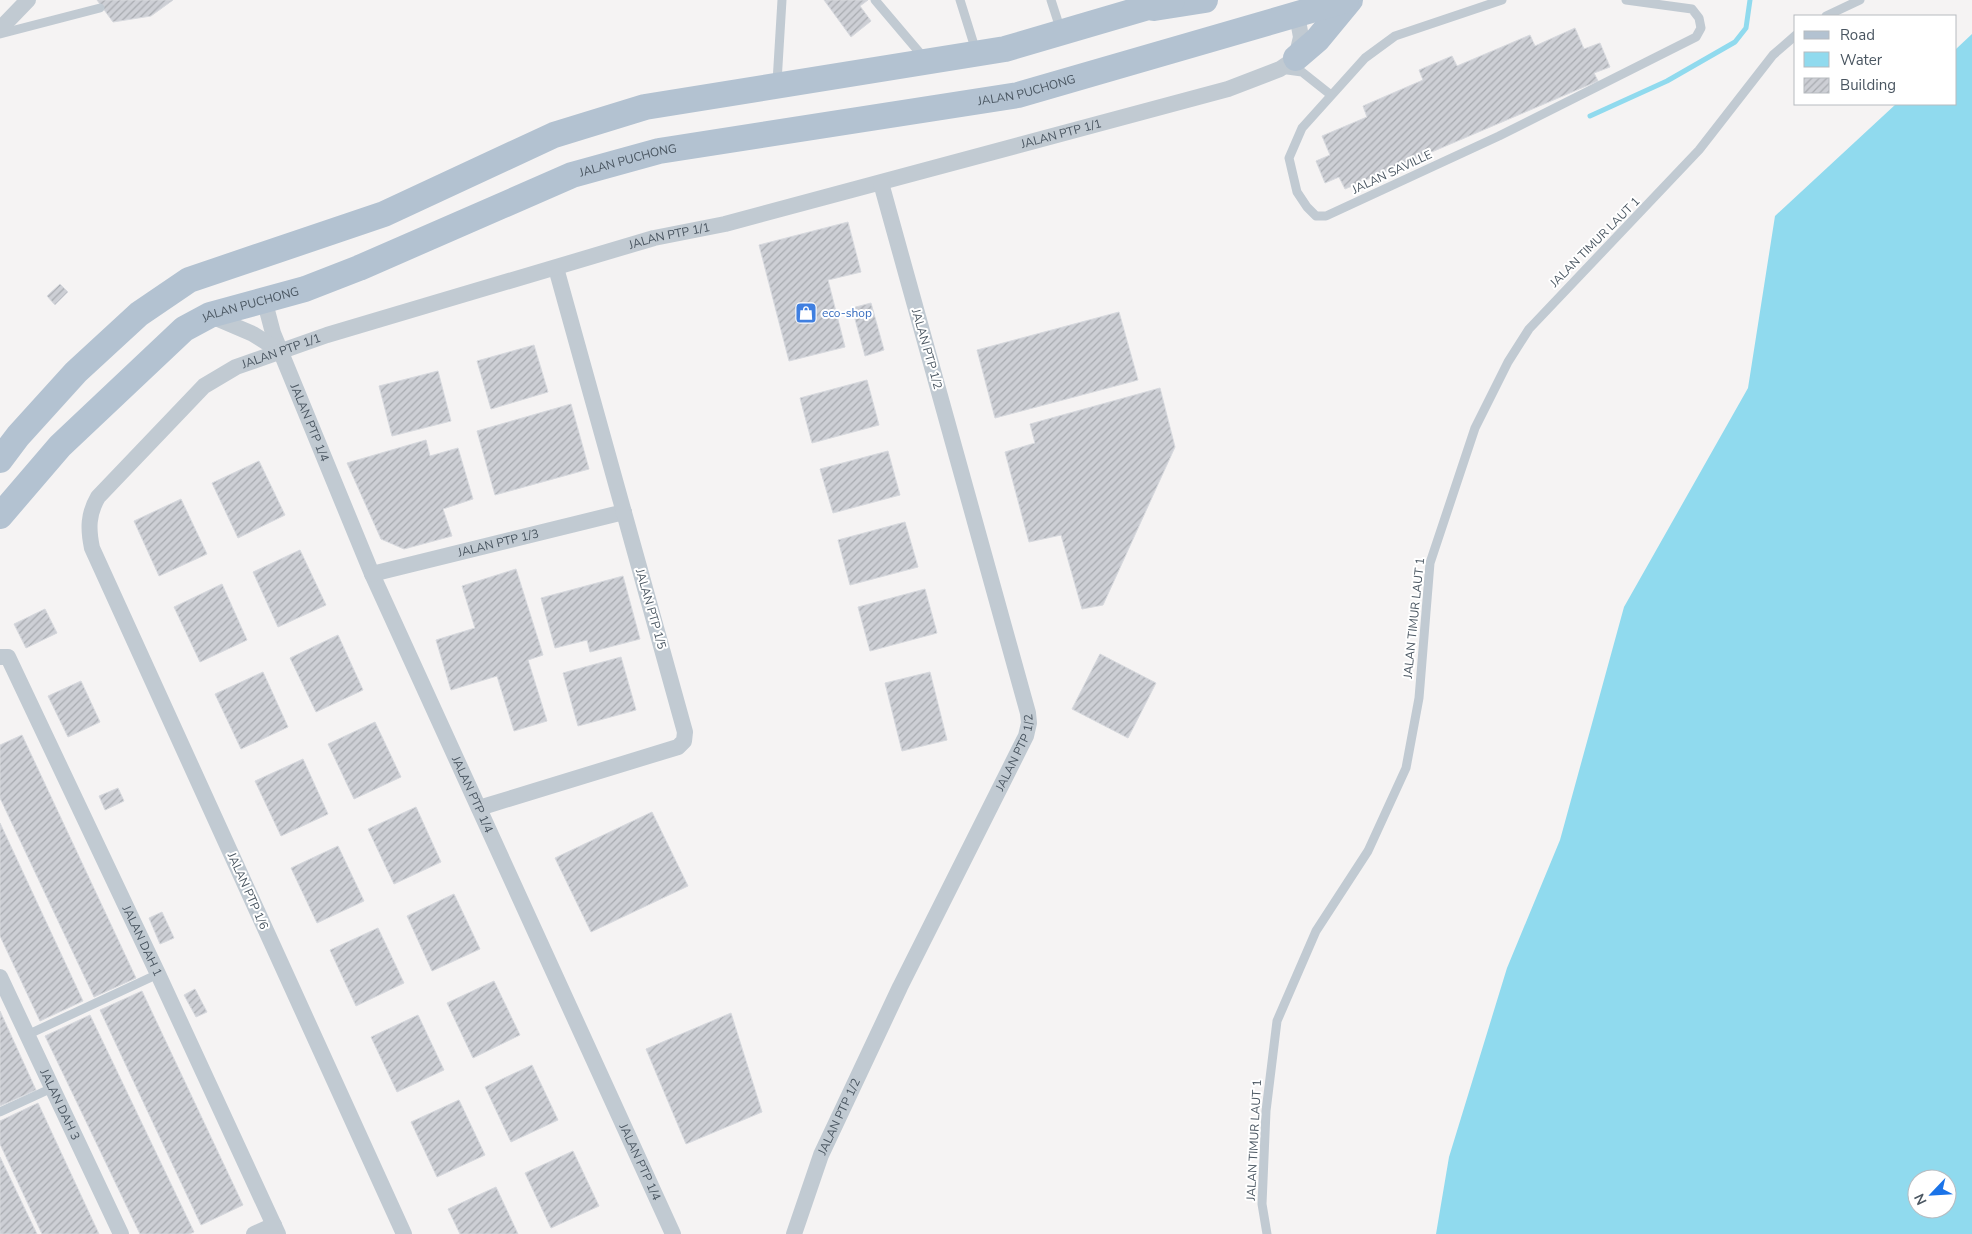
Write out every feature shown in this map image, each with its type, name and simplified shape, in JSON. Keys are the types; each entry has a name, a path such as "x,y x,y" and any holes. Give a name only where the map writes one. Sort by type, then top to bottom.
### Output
{"main road":[{"path":"0,460 9,438 76,372 152,305 190,280 384,214 554,135 645,107 1005,49 1172,0"},
{"path":"1133,10 1205,0"},
{"path":"1288,64 1317,40 1348,0"},
{"name":"JALAN PUCHONG","path":"0,516 60,446 184,329 210,315 305,289 359,268 572,175 659,151 1018,95 1293,8 1348,0"},
{"path":"264,299 261,278 266,266 279,250"}],"street":[{"path":"0,29 28,0"},
{"path":"1288,64 1301,37 1293,8"},
{"name":"JALAN PTP 1/1","path":"92,548 88,531 91,509 98,497 197,393 221,374 327,335 654,238 725,224 1228,89 1288,64"},
{"name":"JALAN PTP 1/2","path":"794,1234 821,1155 900,987 1026,736 1029,723 1026,703 881,183"},
{"name":"JALAN PTP 1/5","path":"479,808 678,746 684,741 685,732 556,268"},
{"name":"JALAN PTP 1/4","path":"264,299 267,316 280,351 372,574 673,1234"},
{"path":"210,315 253,334 280,351"},
{"name":"JALAN PTP 1/3","path":"372,574 624,512"},
{"name":"JALAN PTP 1/6","path":"92,548 404,1234"},
{"name":"JALAN DAH 1","path":"0,656 8,657 276,1229"},
{"name":"JALAN DAH 3","path":"0,977 121,1234"},
{"path":"254,1234 276,1229"}],"lane":[{"path":"776,85 782,0"},
{"path":"875,0 926,61"},
{"path":"960,0 977,53"},
{"path":"1051,0 1061,33"},
{"name":"JALAN SAVILLE","path":"1502,0 1395,36 1365,58 1302,128 1289,158 1297,192 1316,216 1326,216 1499,136 1696,37 1701,28 1699,18 1692,9 1626,0"},
{"path":"1828,15 1860,0"},
{"path":"0,34 100,8"},
{"name":"JALAN TIMUR LAUT 1","path":"1267,1234 1262,1204 1266,1111 1277,1021 1316,932 1368,851 1406,768 1419,698 1430,563 1475,428 1508,362 1529,329 1699,150 1773,55 1794,38"},
{"path":"1288,64 1302,72 1332,95"},
{"path":"28,1035 158,974"},
{"path":"0,1112 52,1088"}],"water":[{"path":"1972,34 1972,1234 1436,1234 1449,1157 1507,968 1560,840 1624,607 1748,388 1775,216 1895,105 1957,105 1957,48"}],"building":[{"path":"97,0 173,0 151,16 113,22"},
{"path":"824,0 868,0 860,6 871,21 851,37"},
{"path":"1575,28 1584,49 1600,43 1610,67 1594,73 1598,81 1345,189 1339,177 1325,183 1316,161 1330,155 1322,136 1367,117 1363,106 1423,80 1419,70 1452,56 1457,66 1530,35 1535,46"},
{"name":"eco-shop","path":"848,222 861,272 828,280 845,347 789,361 759,245"},
{"path":"60,284 68,292 55,305 47,296"},
{"path":"871,303 884,350 865,356 852,308"},
{"path":"1119,312 1138,380 995,418 977,350"},
{"path":"534,345 548,392 491,409 477,361"},
{"path":"438,371 451,421 392,436 379,386"},
{"path":"867,380 879,425 812,443 800,398"},
{"path":"1160,388 1175,447 1103,605 1082,609 1061,535 1029,542 1005,452 1035,443 1030,424"},
{"path":"571,404 589,469 495,495 477,431"},
{"path":"426,440 430,456 458,448 473,499 443,509 452,536 404,549 381,539 347,463"},
{"path":"888,451 900,495 833,513 820,469"},
{"path":"259,461 285,515 238,538 212,483"},
{"path":"181,499 207,554 159,576 134,521"},
{"path":"905,522 918,567 850,585 838,540"},
{"path":"300,550 326,605 278,627 253,572"},
{"path":"516,569 543,655 528,660 547,721 514,731 497,676 451,690 436,640 475,628 462,586"},
{"path":"623,576 640,639 590,652 587,640 555,648 541,598"},
{"path":"222,584 247,640 200,662 174,607"},
{"path":"925,589 937,633 870,651 858,607"},
{"path":"45,609 57,633 26,648 14,624"},
{"path":"338,635 363,690 316,712 290,658"},
{"path":"1100,654 1156,683 1128,738 1072,709"},
{"path":"621,657 636,710 578,726 563,673"},
{"path":"263,672 288,727 241,749 215,694"},
{"path":"930,672 947,740 902,751 885,683"},
{"path":"81,681 100,722 68,737 48,696"},
{"path":"375,722 401,777 354,799 328,744"},
{"path":"22,735 136,978 94,997 0,798 0,745"},
{"path":"303,759 328,814 281,836 255,781"},
{"path":"118,788 124,801 105,810 99,796"},
{"path":"416,807 441,862 394,884 368,829"},
{"path":"652,812 688,886 591,932 555,858"},
{"path":"0,823 83,1001 40,1021 0,936"},
{"path":"338,846 364,901 317,923 291,868"},
{"path":"454,894 480,949 432,971 407,916"},
{"path":"162,912 174,938 160,944 149,918"},
{"path":"378,928 404,983 356,1006 330,950"},
{"path":"494,981 520,1035 473,1058 447,1003"},
{"path":"195,989 207,1012 196,1017 184,995"},
{"path":"142,991 243,1205 201,1225 100,1010"},
{"path":"0,1011 36,1090 0,1106"},
{"path":"731,1013 762,1112 686,1144 646,1049"},
{"path":"90,1015 194,1232 189,1234 140,1234 45,1036"},
{"path":"418,1015 444,1070 397,1092 371,1037"},
{"path":"532,1065 558,1120 511,1142 485,1087"},
{"path":"459,1100 485,1155 437,1177 411,1122"},
{"path":"38,1103 99,1234 42,1234 0,1144 0,1121"},
{"path":"573,1151 599,1206 551,1228 525,1173"},
{"path":"0,1157 37,1234 0,1234"},
{"path":"496,1187 518,1234 460,1234 448,1209"}],"waterway":[{"path":"1590,116 1667,81 1735,42 1746,28 1750,0"}],"place":[{"name":"eco-shop","path":"806,313"}]}
